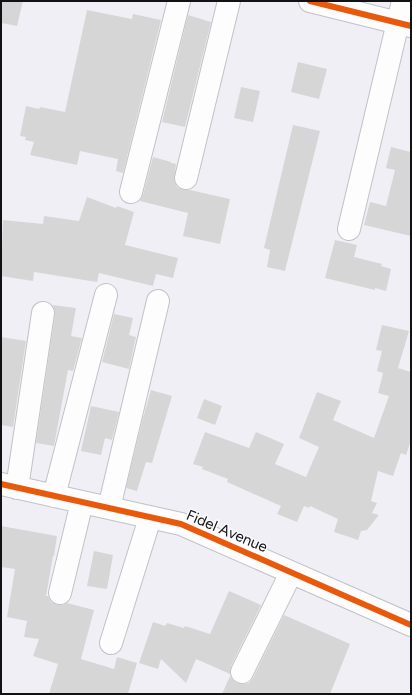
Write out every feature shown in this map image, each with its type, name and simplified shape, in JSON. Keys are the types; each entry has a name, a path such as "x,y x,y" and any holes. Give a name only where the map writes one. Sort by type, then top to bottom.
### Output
{"street":[{"path":"131,192 179,1"},
{"path":"186,178 229,1"},
{"path":"310,1 346,5 404,24"},
{"path":"348,229 404,24 403,1"},
{"path":"54,496 106,296"},
{"path":"109,508 158,301"},
{"path":"9,486 43,313"},
{"name":"Fidel Avenue","path":"9,486 181,524 411,625"},
{"path":"60,593 82,502"},
{"path":"111,642 150,518"},
{"path":"242,672 291,573"}],"building":[{"path":"1,1 23,1 17,26 1,23"},
{"path":"87,10 132,19 133,14 161,20 123,173 116,171 118,159 80,151 77,165 30,155 34,142 25,140 26,137 20,136 26,106 65,112"},
{"path":"188,15 211,22 185,127 162,122"},
{"path":"298,62 327,69 319,99 291,92"},
{"path":"241,87 260,91 253,122 234,118"},
{"path":"293,125 320,131 285,271 267,267 270,250 264,248"},
{"path":"391,147 411,152 411,236 364,225 370,202 386,206 395,170 386,168"},
{"path":"153,157 176,164 174,181 177,187 183,190 190,190 230,199 220,244 183,236 188,213 140,201"},
{"path":"87,197 116,208 117,206 134,212 125,245 178,258 173,278 156,274 153,286 99,273 97,282 34,272 33,281 1,276 3,220 43,224 44,216 79,221"},
{"path":"335,240 357,245 354,257 382,264 381,266 391,269 386,291 375,288 375,290 325,278"},
{"path":"53,305 76,308 71,336 82,338 73,371 68,370 54,446 36,443 55,315"},
{"path":"114,314 133,318 129,335 136,337 129,369 102,362"},
{"path":"382,325 409,331 398,368 411,372 411,440 406,455 401,453 393,476 378,471 371,501 377,503 372,513 379,515 367,530 361,531 358,540 334,532 338,519 310,506 309,508 304,506 297,522 277,514 281,506 227,482 228,479 202,469 203,467 193,464 205,432 249,448 256,432 284,444 275,464 306,477 319,447 299,438 317,392 341,401 333,420 374,438 389,396 378,393 383,373 377,371 382,351 376,350"},
{"path":"1,337 26,341 13,427 1,425"},
{"path":"151,390 172,396 152,463 146,462 137,491 126,488"},
{"path":"204,399 222,406 215,425 197,418"},
{"path":"91,406 119,412 112,440 105,438 101,455 81,451"},
{"path":"1,526 57,536 46,596 48,596 51,602 57,605 67,603 94,610 81,659 114,669 117,657 137,663 128,694 49,694 58,664 33,656 39,639 24,637 27,621 7,617 15,569 1,567"},
{"path":"94,551 113,555 107,589 87,586"},
{"path":"229,591 261,605 231,666 230,674 196,659 186,683 161,659 158,669 139,663 153,622 165,626 167,623 184,628 185,626 210,634"},
{"path":"284,615 350,644 330,694 222,694 230,676 236,683 242,684 249,683 253,678"}],"cycle path":[{"path":"310,1 411,26"},
{"path":"1,484 181,524 411,625"}]}
